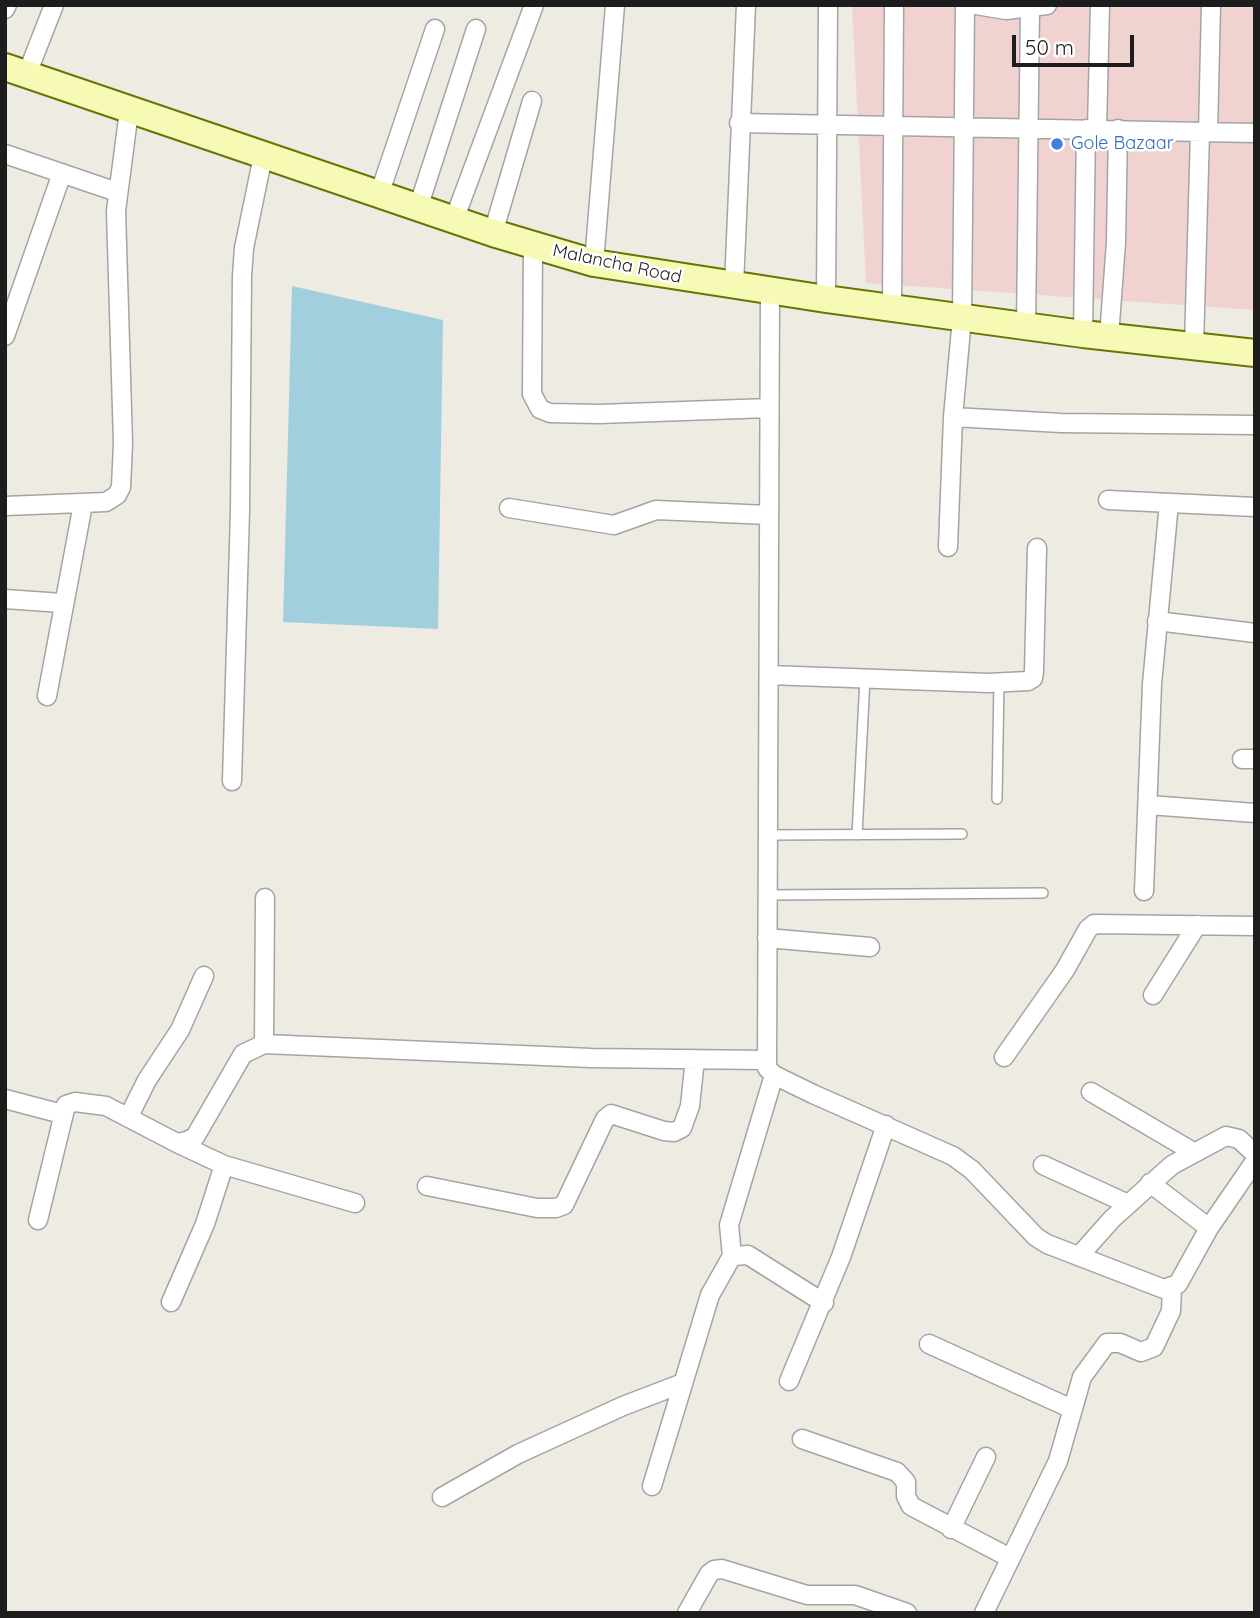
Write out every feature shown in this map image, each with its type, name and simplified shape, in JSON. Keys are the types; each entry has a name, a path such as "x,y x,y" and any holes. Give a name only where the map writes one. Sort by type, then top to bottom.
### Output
{"main road":[{"name":"Malancha Road","path":"16,71 493,233 594,263 962,318 1255,352"}],"street":[{"path":"16,71 54,5"},
{"path":"454,220 534,5"},
{"path":"594,263 615,5"},
{"path":"734,286 746,5"},
{"path":"826,299 828,5"},
{"path":"892,308 894,5"},
{"path":"948,547 953,417 962,318 965,5"},
{"path":"976,5 1006,10 1039,7 1029,128 1026,326"},
{"path":"1096,335 1091,129 1100,5"},
{"path":"1194,346 1211,5"},
{"path":"379,195 435,29"},
{"path":"418,208 476,29"},
{"path":"493,233 532,101"},
{"path":"5,506 83,504 112,500 121,487 123,472 117,192 129,111"},
{"path":"740,123 1255,133"},
{"path":"1096,335 1116,242 1118,129"},
{"path":"5,154 117,192"},
{"path":"232,781 240,511 242,276 244,248 263,156"},
{"path":"5,336 62,173"},
{"path":"533,245 532,394 540,409 550,413 599,414 769,408"},
{"path":"652,1486 710,1295 732,1256 728,1239 733,1210 769,1068 767,938 770,291"},
{"path":"953,417 1061,423 1255,425"},
{"path":"1108,500 1255,507"},
{"path":"1144,891 1157,621 1169,503"},
{"path":"47,696 62,603 83,504"},
{"path":"509,508 614,525 656,510 768,515"},
{"path":"769,675 1028,681 1032,678 1037,548"},
{"path":"5,599 62,603"},
{"path":"1157,621 1255,633"},
{"path":"1149,805 1255,813"},
{"path":"264,1044 265,898"},
{"path":"1004,1057 1065,970 1094,923 1255,926"},
{"path":"1153,995 1197,925"},
{"path":"767,938 870,947"},
{"path":"129,1116 147,1080 180,1030 204,976"},
{"path":"177,1143 195,1137 243,1054 264,1044 695,1059 769,1068 953,1156 972,1170 1036,1237 1164,1289 1172,1288"},
{"path":"427,1186 537,1208 564,1205 605,1119 611,1114 664,1131 674,1132 682,1128 690,1106 695,1059"},
{"path":"1091,1092 1195,1153"},
{"path":"5,1098 62,1114"},
{"path":"38,1220 62,1114 66,1105 75,1102 106,1106 224,1165 355,1203"},
{"path":"789,1381 824,1303 886,1125"},
{"path":"1079,1256 1150,1183 1195,1153 1233,1135 1255,1154"},
{"path":"984,1613 1055,1468 1082,1377 1107,1343 1120,1343 1141,1352 1154,1347 1171,1311 1172,1288 1187,1270 1209,1228 1255,1161"},
{"path":"171,1302 205,1224 224,1165"},
{"path":"1043,1165 1128,1204"},
{"path":"1150,1183 1209,1228"},
{"path":"732,1256 748,1255 824,1303"},
{"path":"929,1344 1072,1409"},
{"path":"442,1497 517,1454 622,1406 683,1383"},
{"path":"802,1439 897,1472 906,1482 907,1502 950,1529 1010,1559"},
{"path":"950,1529 986,1457"},
{"path":"687,1613 709,1574 722,1569 807,1595 855,1595 907,1613"}],"lane":[{"path":"857,835 865,678"},
{"path":"997,799 999,682"},
{"path":"769,835 962,834"},
{"path":"768,895 1044,892"}],"shaded area":[{"name":"Gole Bazaar","path":"852,5 1255,5 1255,310 866,283"}],"water":[{"path":"292,286 443,320 438,629 283,622"}],"place":[{"name":"Gole Bazaar","path":"1057,144"}]}
